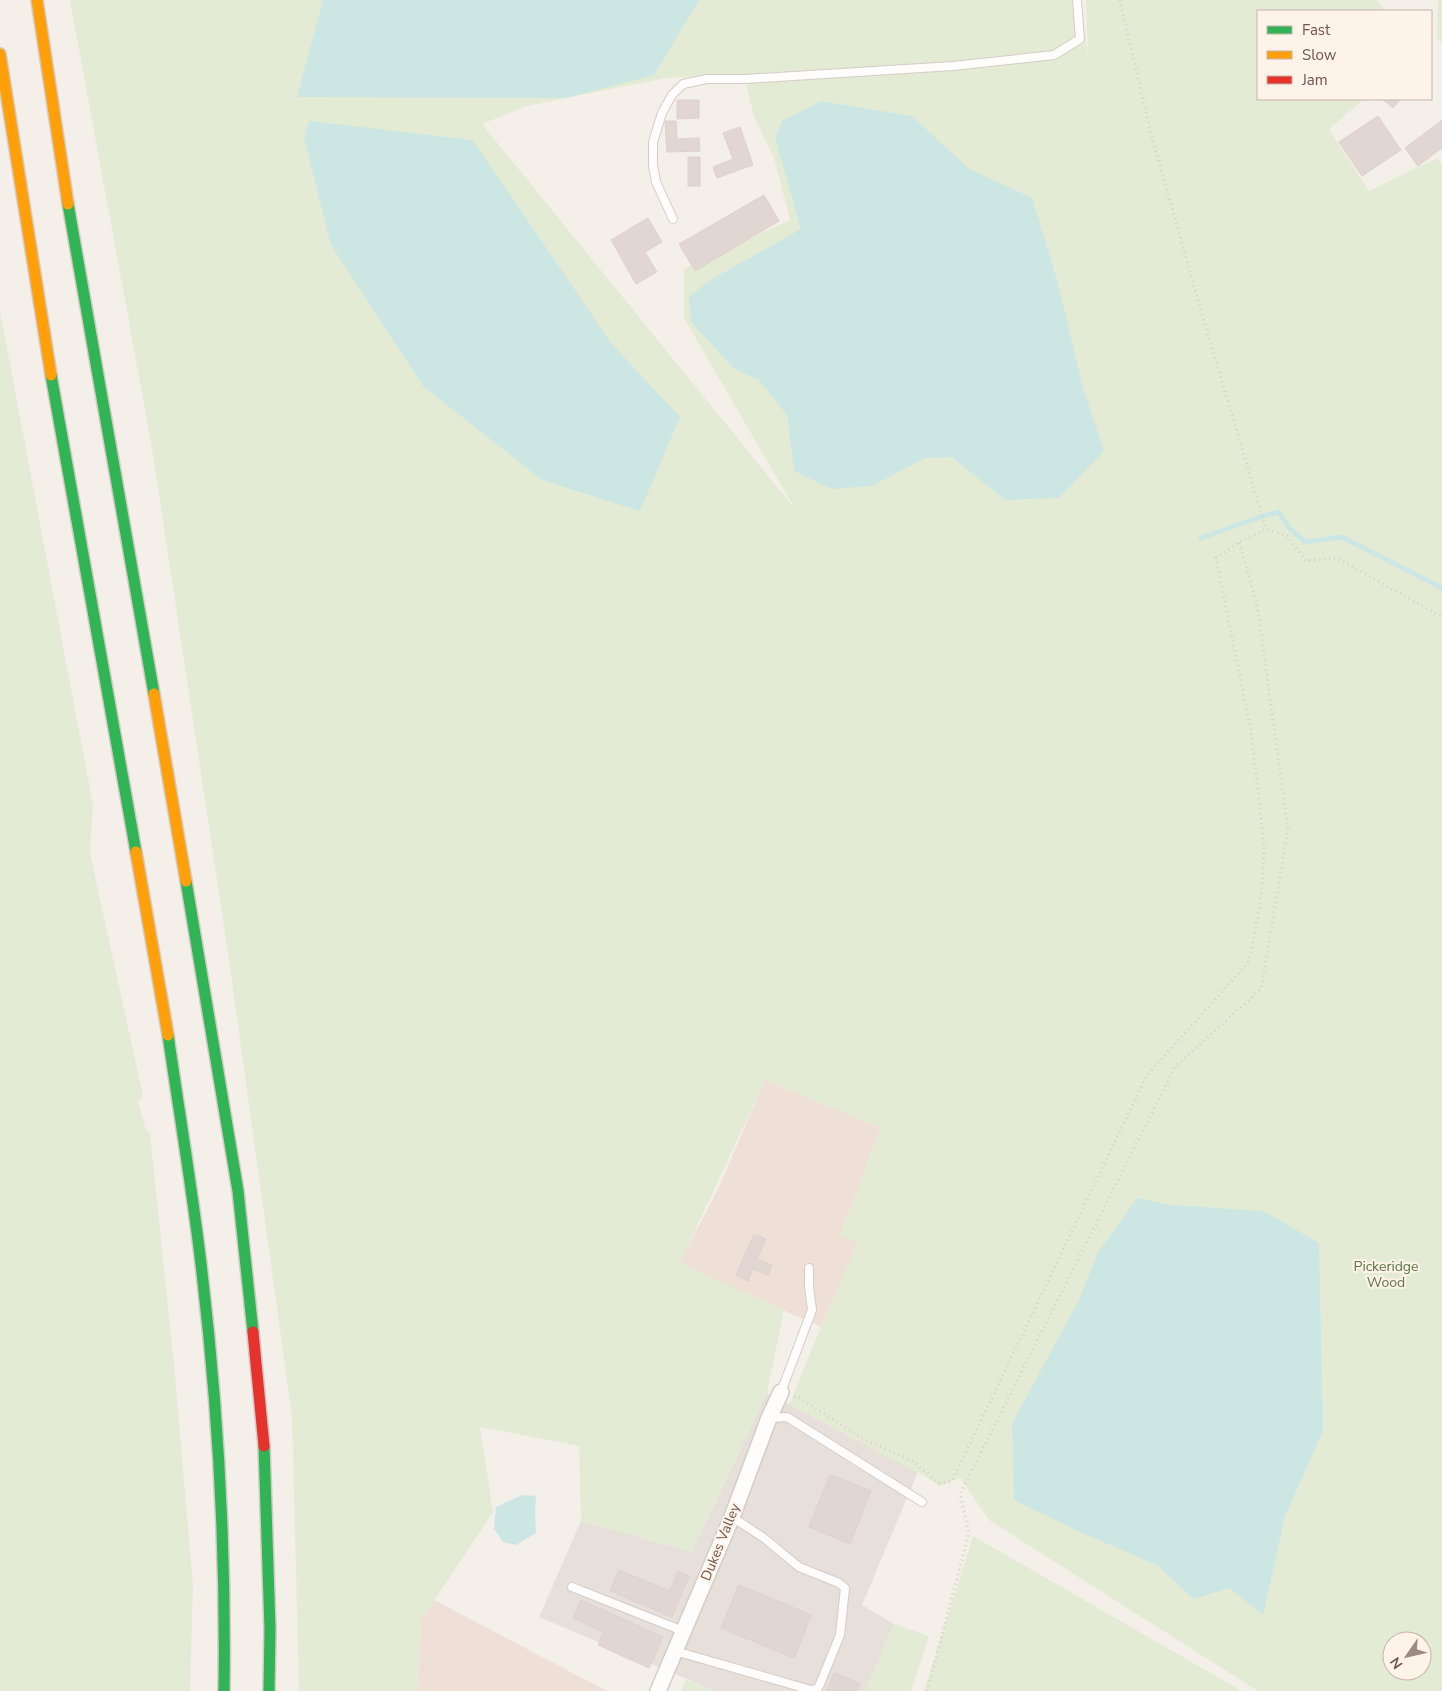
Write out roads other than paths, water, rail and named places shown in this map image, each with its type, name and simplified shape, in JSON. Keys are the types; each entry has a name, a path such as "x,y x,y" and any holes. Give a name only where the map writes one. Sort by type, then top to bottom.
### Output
{"highway":[{"path":"37,0 72,231 158,716 238,1191 264,1443 270,1629 269,1691"},
{"path":"0,54 65,458 163,1003 201,1264 218,1448 225,1609 224,1691"}],"street":[{"name":"Dukes Valley","path":"658,1691 732,1517 769,1418 781,1392"}],"lane":[{"path":"673,219 656,182 653,165 653,142 662,113 672,95 683,84 707,79 744,79 953,66 1054,54 1080,39 1077,0"},
{"path":"781,1392 812,1310 809,1268"},
{"path":"769,1418 787,1417 922,1502"},
{"path":"675,1651 811,1690 817,1689 820,1684 840,1635 845,1588 839,1583 798,1567 764,1538 732,1517"},
{"path":"572,1587 683,1631"}],"water":[{"path":"323,0 699,0 654,75 566,98 297,97"},
{"path":"821,101 912,116 968,168 1032,198 1057,280 1083,388 1104,451 1059,498 1005,500 952,457 925,458 872,486 831,489 794,471 787,415 759,380 733,368 691,322 689,296 714,278 801,229 775,137 783,120"},
{"path":"309,121 473,140 611,343 680,417 640,511 542,480 423,386 331,245 304,138"},
{"path":"1137,1198 1171,1205 1264,1211 1319,1243 1323,1431 1285,1516 1263,1615 1229,1588 1194,1599 1157,1565 1071,1528 1014,1500 1012,1423 1079,1300 1097,1254"},
{"path":"522,1495 536,1496 536,1533 516,1545 503,1542 494,1529 496,1507"}],"waterway":[{"path":"1201,538 1279,512 1289,528 1305,542 1342,537 1442,588"}],"park label":[{"name":"Pickeridge Wood","path":"1386,1274"}]}
